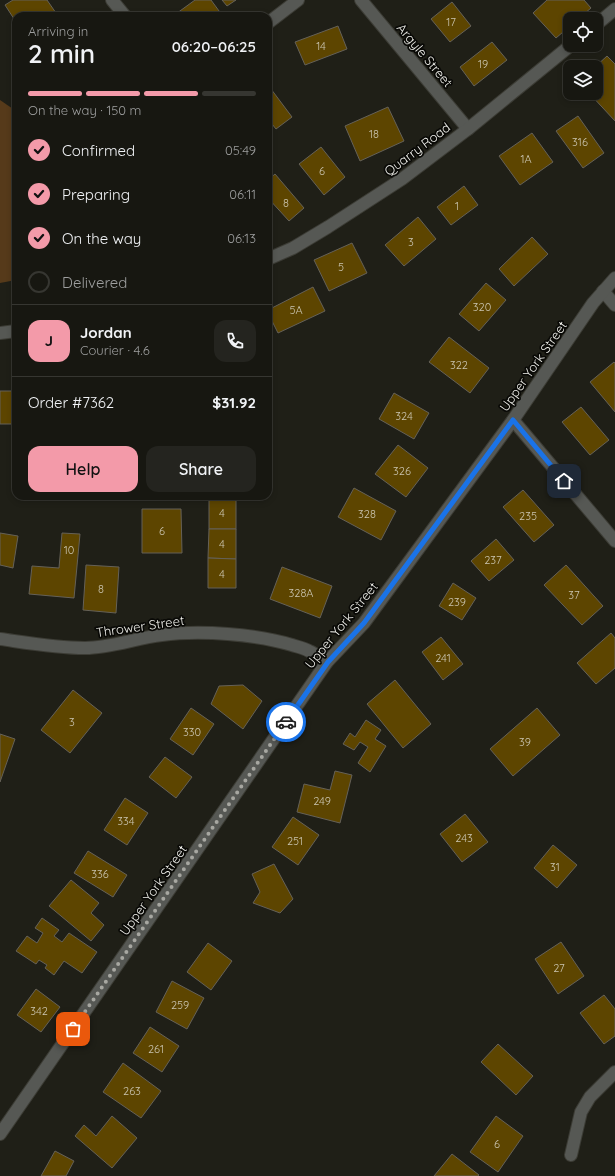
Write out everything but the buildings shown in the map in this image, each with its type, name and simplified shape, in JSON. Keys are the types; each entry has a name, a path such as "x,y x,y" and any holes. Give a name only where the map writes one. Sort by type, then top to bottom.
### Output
{"street":[{"path":"112,0 122,12"},
{"path":"272,20 298,0"},
{"name":"Argyle Street","path":"361,0 468,129"},
{"path":"603,19 615,10"},
{"name":"Quarry Road","path":"272,257 311,238 395,184 468,129 563,52"},
{"name":"Upper York Street","path":"0,1134 328,662 364,623 513,420 593,303 615,278"},
{"path":"603,291 615,305"},
{"path":"0,334 12,332"},
{"path":"513,420 615,541"},
{"name":"Thrower Street","path":"0,639 45,645 85,648 163,635 192,633 226,635 260,638 284,643 308,650 328,662"},
{"path":"571,1155 581,1112 590,1097 615,1072"}],"shaded area":[{"path":"0,100 12,108 12,281 0,283"}],"way so far":[{"path":"73,1029 286,722"}],"route":[{"path":"286,722 328,662 364,623 513,420 564,481"}]}
